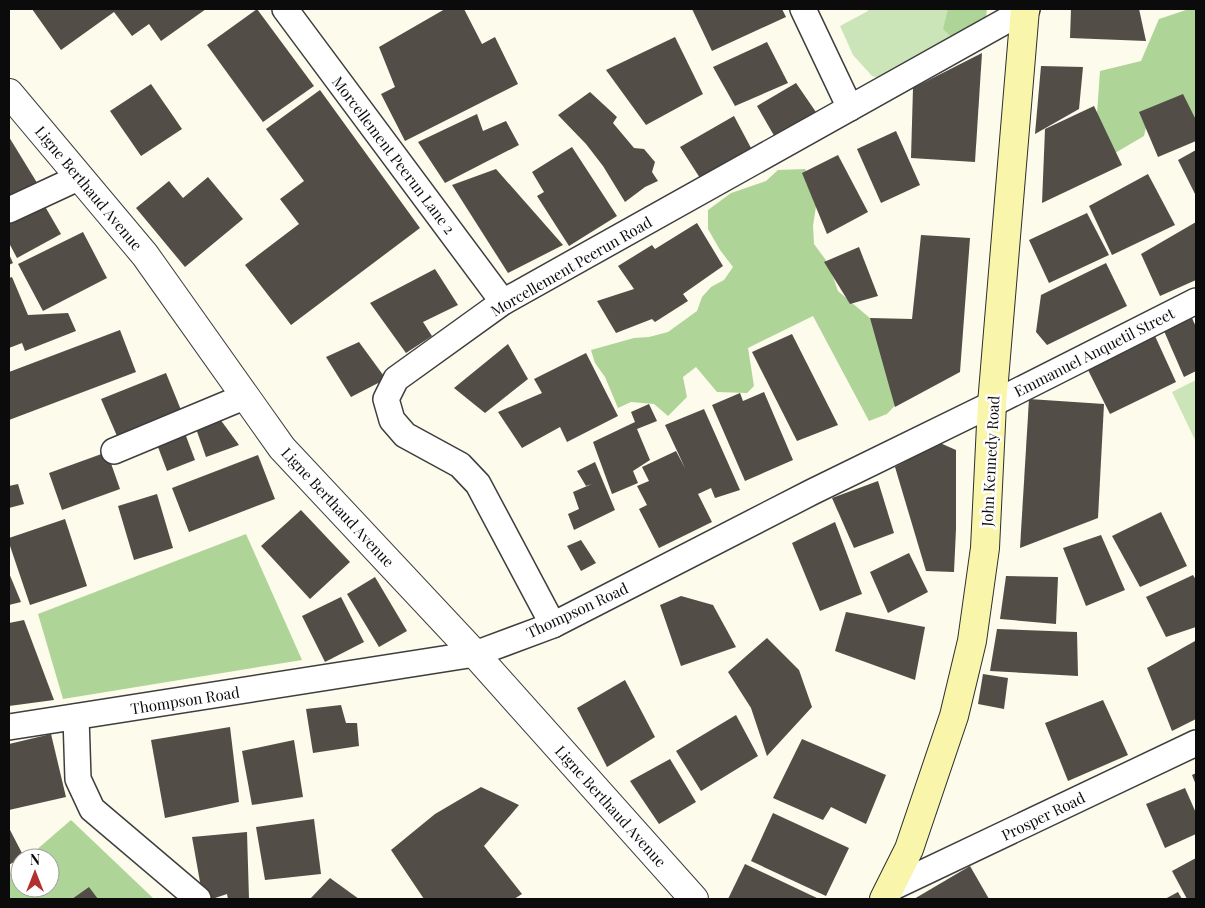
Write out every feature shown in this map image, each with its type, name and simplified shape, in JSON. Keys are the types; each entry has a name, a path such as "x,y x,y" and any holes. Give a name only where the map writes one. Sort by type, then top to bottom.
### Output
{"main road":[{"name":"John Kennedy Road","path":"887,894 908,849 954,716 972,641 985,548 992,404 1026,9"}],"street":[{"name":"Morcellement Peerun Lane 2","path":"285,9 503,302"},
{"path":"803,9 850,108"},
{"name":"Morcellement Peerun Road","path":"554,625 478,484 460,465 404,435 392,420 386,399 396,379 503,302 1026,9"},
{"name":"Ligne Berthaud Avenue","path":"9,93 145,255 282,448 475,654 694,899"},
{"path":"9,210 80,177"},
{"name":"Emmanuel Anquetil Street","path":"992,404 1196,301"},
{"path":"114,451 246,396"},
{"name":"Thompson Road","path":"9,727 475,654 554,625 812,492 992,404"},
{"path":"76,717 78,779 92,809 198,899"},
{"name":"Prosper Road","path":"887,894 1196,742"}],"green space":[{"path":"867,9 964,9 957,32 889,81 872,76 853,55 840,26 868,11"},
{"path":"948,9 987,9 985,26 955,40 943,29"},
{"path":"1189,9 1196,9 1196,132 1176,136 1150,110 1144,136 1110,156 1097,114 1100,71 1141,61 1159,19"},
{"path":"805,169 819,186 813,226 814,244 828,263 838,291 904,347 905,395 887,414 869,421 813,316 748,348 754,386 747,393 717,392 696,367 683,377 687,397 668,416 654,404 631,402 618,408 605,377 595,363 591,350 634,338 649,337 668,332 697,311 702,297 711,287 724,280 733,267 720,250 708,229 708,210 731,193 766,181 778,170"},
{"path":"1196,380 1196,442 1172,392"},
{"path":"246,534 302,660 63,699 38,614"},
{"path":"71,820 154,899 9,899 10,873 10,898 60,898 60,848 39,848"}],"building":[{"path":"32,9 206,9 161,41 149,24 132,36 114,12 61,50"},
{"path":"257,9 314,86 263,122 207,45"},
{"path":"445,9 464,9 482,44 495,37 518,84 405,141 381,94 395,87 379,47"},
{"path":"692,9 782,9 786,17 712,51"},
{"path":"1071,9 1139,9 1146,41 1070,38"},
{"path":"675,37 703,94 646,125 606,70"},
{"path":"767,42 788,83 735,106 713,67"},
{"path":"982,53 975,162 911,158 913,88"},
{"path":"1041,66 1083,67 1079,109 1035,134"},
{"path":"796,83 818,115 776,139 757,106"},
{"path":"151,84 182,129 141,156 110,111"},
{"path":"320,90 420,228 291,325 245,265 299,224 280,199 304,181 266,129"},
{"path":"590,92 617,117 613,123 634,148 644,149 655,162 652,172 658,181 645,187 625,202 603,166 586,144 558,115"},
{"path":"1183,94 1196,120 1196,141 1158,157 1139,112"},
{"path":"1094,106 1122,165 1042,203 1045,129"},
{"path":"477,114 483,131 506,121 519,145 445,183 418,142"},
{"path":"734,116 751,148 700,178 680,147"},
{"path":"896,131 920,185 881,203 857,149"},
{"path":"9,137 39,186 9,196"},
{"path":"572,147 617,216 569,246 537,196 544,192 532,172"},
{"path":"1196,150 1196,196 1178,160"},
{"path":"838,155 868,212 827,234 802,173"},
{"path":"496,169 563,245 508,273 452,185"},
{"path":"1148,174 1175,225 1112,255 1089,206"},
{"path":"208,177 243,219 185,267 136,208 169,181 183,198"},
{"path":"43,203 61,234 17,258 9,243 9,221"},
{"path":"1087,213 1109,255 1049,283 1029,240"},
{"path":"1196,222 1196,280 1160,296 1141,254"},
{"path":"697,223 723,266 683,294 688,301 655,322 652,319 616,333 597,301 634,289 618,266 652,245 655,249"},
{"path":"83,232 107,278 43,311 18,264"},
{"path":"921,235 970,238 960,372 895,407 870,318 912,319"},
{"path":"859,247 878,296 850,304 824,262"},
{"path":"9,254 13,263 9,265"},
{"path":"1106,263 1127,306 1047,345 1036,332 1041,295"},
{"path":"435,269 458,305 423,322 432,336 406,353 370,303"},
{"path":"12,277 28,315 68,313 76,331 25,351 22,343 9,348 9,278"},
{"path":"1192,318 1196,327 1196,371 1184,377 1164,331"},
{"path":"120,330 136,372 9,420 9,372"},
{"path":"792,334 838,425 797,441 752,352"},
{"path":"1155,336 1176,382 1110,414 1088,370"},
{"path":"359,342 386,379 351,397 326,357"},
{"path":"508,344 528,379 485,413 454,388"},
{"path":"586,353 618,416 567,442 560,427 522,448 498,412 542,393 534,379"},
{"path":"166,373 181,410 117,436 101,399"},
{"path":"764,392 793,460 745,481 712,405 740,393 743,401"},
{"path":"1029,399 1104,404 1098,518 1020,548"},
{"path":"649,404 657,421 637,429 650,460 633,471 638,483 612,494 593,442 635,422 631,412"},
{"path":"704,409 740,490 715,498 711,488 698,494 712,522 659,548 639,509 647,505 637,486 649,481 642,467 676,451 685,468 665,425"},
{"path":"217,415 239,445 206,457 194,423"},
{"path":"183,428 195,460 167,471 155,439"},
{"path":"940,443 956,450 954,572 926,571 895,467"},
{"path":"107,452 120,489 62,510 49,473"},
{"path":"258,455 275,499 189,532 172,488"},
{"path":"595,462 615,510 574,530 568,514 579,509 573,492 592,484 586,486 577,471"},
{"path":"878,481 894,533 854,548 832,498"},
{"path":"18,484 24,504 9,508 9,486"},
{"path":"157,494 173,548 134,560 118,506"},
{"path":"301,510 350,562 310,599 261,546"},
{"path":"1161,512 1187,566 1140,587 1112,536"},
{"path":"65,519 87,586 30,605 9,538"},
{"path":"835,522 862,594 820,611 792,543"},
{"path":"1101,535 1125,590 1086,606 1063,548"},
{"path":"581,540 596,563 581,571 567,546"},
{"path":"909,553 928,592 888,613 870,572"},
{"path":"9,573 21,602 9,605"},
{"path":"1193,575 1196,580 1196,627 1166,637 1146,597"},
{"path":"1006,576 1058,577 1056,624 1000,619"},
{"path":"375,577 407,631 379,647 347,594"},
{"path":"681,596 713,605 736,647 681,666 660,605"},
{"path":"341,597 364,642 325,662 302,616"},
{"path":"846,612 925,627 915,680 835,651"},
{"path":"24,620 54,700 9,706 9,623"},
{"path":"997,629 1077,632 1078,676 990,671"},
{"path":"767,638 799,670 812,707 767,756 751,708 728,672"},
{"path":"1195,641 1196,719 1172,731 1147,668"},
{"path":"983,674 1008,678 1004,709 978,704"},
{"path":"625,680 655,737 607,767 577,708"},
{"path":"1103,700 1128,755 1068,781 1045,723"},
{"path":"341,705 346,723 357,723 359,746 313,753 306,709"},
{"path":"736,715 758,756 701,791 676,751"},
{"path":"230,727 239,802 165,818 151,740"},
{"path":"51,734 66,797 9,810 9,744"},
{"path":"802,739 886,775 866,824 831,807 823,820 773,798"},
{"path":"294,740 303,797 252,805 242,751"},
{"path":"670,759 696,802 659,824 630,781"},
{"path":"1196,773 1196,785 1192,775"},
{"path":"481,787 519,805 484,846 522,894 514,899 424,899 391,850 435,814"},
{"path":"1185,788 1196,813 1196,834 1165,848 1146,804"},
{"path":"773,813 849,848 826,896 751,861"},
{"path":"314,819 321,874 265,880 256,827"},
{"path":"9,828 19,848 10,848 9,865"},
{"path":"247,832 249,899 228,899 227,894 212,899 203,899 192,837"},
{"path":"1196,858 1196,899 1187,899 1172,871"},
{"path":"745,864 819,899 728,899"},
{"path":"970,866 989,899 914,899"},
{"path":"330,878 359,899 310,899"},
{"path":"89,887 98,899 72,899"},
{"path":"1178,892 1182,899 1165,899"}]}
